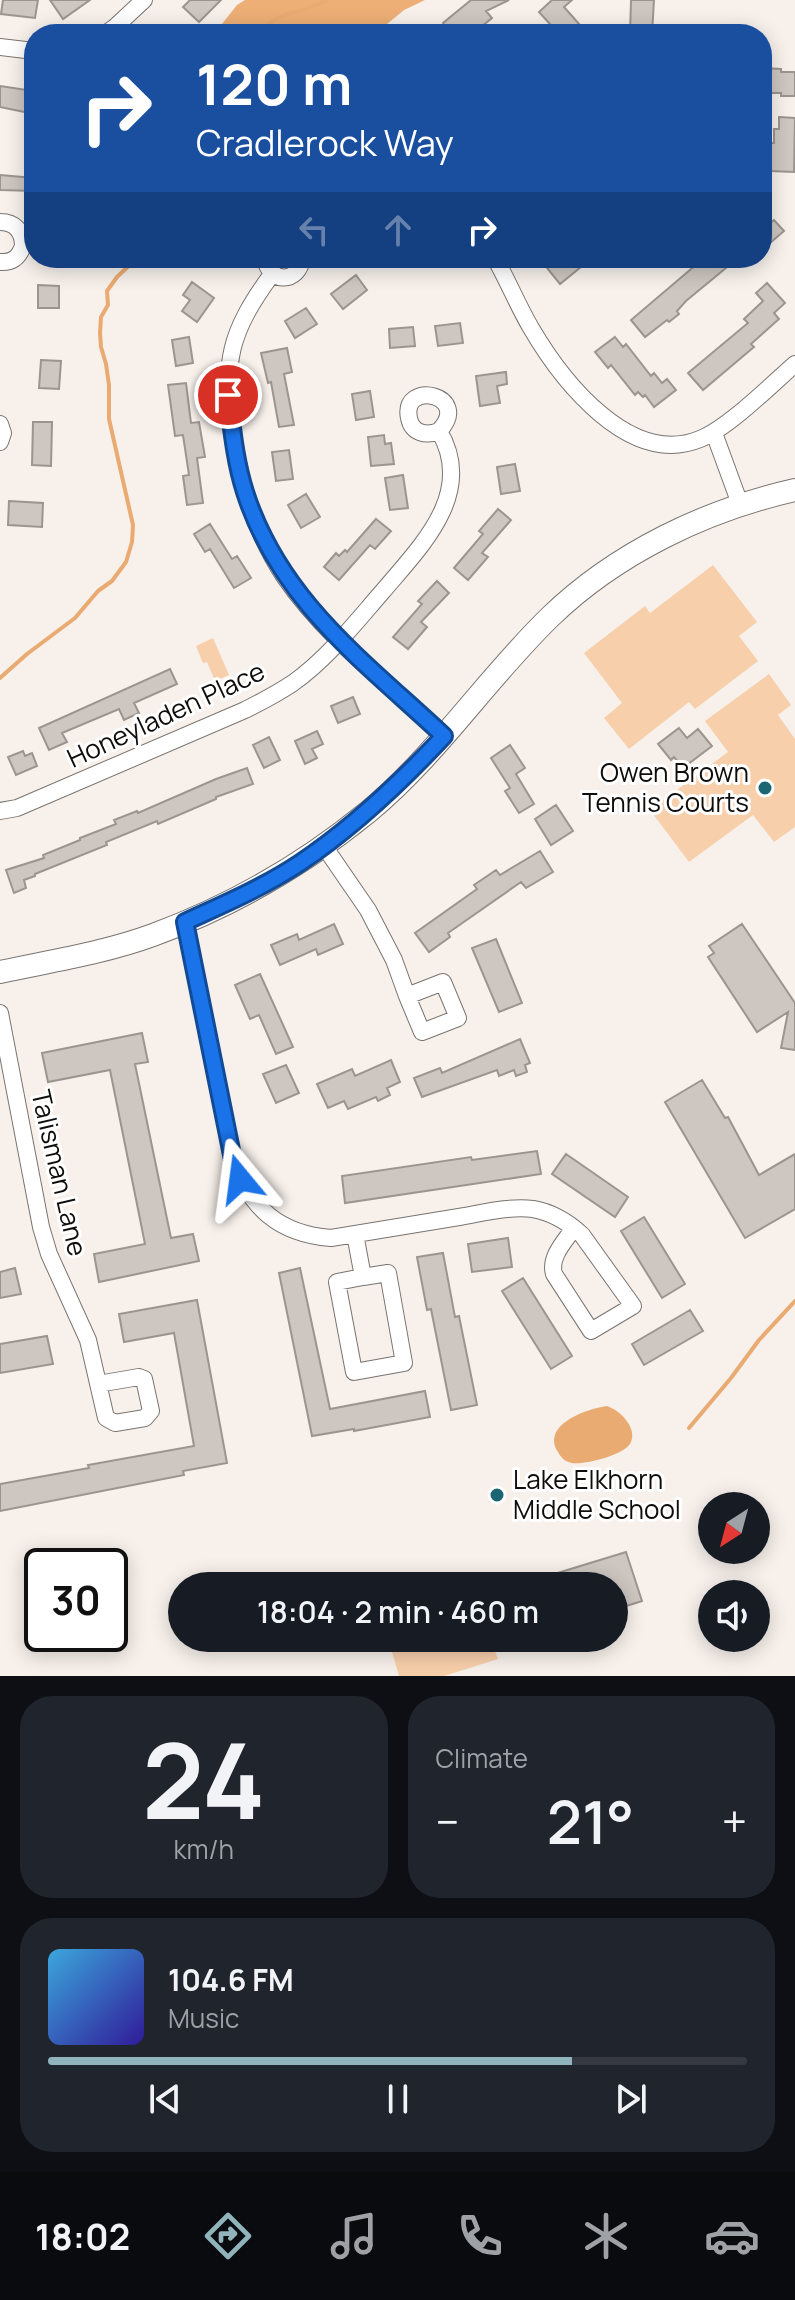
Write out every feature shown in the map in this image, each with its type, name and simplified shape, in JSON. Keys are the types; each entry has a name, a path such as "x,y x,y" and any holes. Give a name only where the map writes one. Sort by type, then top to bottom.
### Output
{"street":[{"path":"118,24 144,0"},
{"path":"0,47 24,50"},
{"path":"0,222 15,226 20,231 23,246 17,258 0,262"},
{"path":"267,268 280,277 289,277 300,268"},
{"path":"500,268 548,356 587,402 634,437 665,445 696,441 714,433 795,364"},
{"path":"272,274 242,321 230,358 228,395 237,463 253,515 274,558 299,595 340,641 444,736"},
{"path":"0,424 3,433 0,442"},
{"name":"Honeyladen Place","path":"0,811 17,808 252,706 295,681 340,641 419,549 440,518 452,472 447,443 439,431"},
{"path":"714,433 740,504"},
{"path":"0,972 151,936 253,891 298,865 403,779 551,616 590,583 657,541 701,520 740,504 795,490"},
{"path":"324,846 368,910 394,960 407,996"},
{"path":"185,922 233,1160 249,1195 270,1217 298,1232 331,1238 517,1209 543,1212 574,1228 589,1243 633,1306 591,1331 554,1274 552,1266 574,1228"},
{"name":"Talisman Lane","path":"0,1013 41,1227 49,1254 88,1340 98,1384"},
{"path":"355,1234 363,1277"},
{"path":"388,1273 404,1363 354,1372 337,1282 363,1277 388,1273"}],"shaded area":[{"path":"245,0 425,0 404,10 387,24 222,24"},
{"path":"713,565 757,622 739,636 758,661 695,709 689,702 629,749 604,718 622,703 584,653 645,606 650,613"},
{"path":"213,638 229,675 215,681 196,646"},
{"path":"769,674 791,705 778,715 795,739 795,827 774,842 753,815 689,862 650,810 728,752 705,721"},
{"path":"607,1406 627,1421 632,1432 630,1444 620,1452 594,1461 572,1463 564,1459 554,1442 560,1426 578,1415"},
{"path":"392,1652 495,1652 498,1659 444,1676 399,1676"}],"building":[{"path":"3,0 38,0 35,18 1,14"},
{"path":"50,0 90,0 63,19"},
{"path":"190,0 221,0 199,22 183,7"},
{"path":"471,0 509,0 486,11 492,18 484,24 443,23"},
{"path":"552,0 572,0 564,7 579,24 550,24 539,12"},
{"path":"631,0 654,0 653,24 630,24"},
{"path":"772,69 795,72 795,96 781,96 781,93 772,93"},
{"path":"0,86 24,90 24,112 0,107"},
{"path":"779,117 795,118 794,172 772,171 774,129 779,129"},
{"path":"0,175 24,177 24,191 0,190"},
{"path":"774,220 784,231 772,241 772,222"},
{"path":"547,268 580,268 560,284"},
{"path":"692,268 726,268 686,301 677,311 679,314 645,337 631,320"},
{"path":"356,275 367,290 343,309 331,294"},
{"path":"192,282 214,298 197,322 182,311 190,300 183,295"},
{"path":"767,283 785,303 774,313 779,319 751,344 754,347 703,390 688,373 748,323 744,319 763,301 756,293"},
{"path":"38,285 59,286 59,308 38,308"},
{"path":"306,308 317,324 295,338 285,321"},
{"path":"460,323 463,343 438,346 435,326"},
{"path":"413,327 415,346 390,348 389,329"},
{"path":"189,337 193,363 176,366 172,340"},
{"path":"615,337 623,347 626,344 651,376 654,373 662,383 667,379 676,390 654,407 645,395 643,397 638,392 635,395 611,365 608,368 595,352"},
{"path":"287,348 292,372 284,374 294,425 279,427 271,382 268,383 261,353"},
{"path":"41,360 61,361 59,389 39,388"},
{"path":"506,372 507,384 497,386 500,403 480,406 476,376"},
{"path":"186,383 191,423 199,422 205,457 197,458 203,503 187,505 183,476 189,475 183,435 175,436 168,385"},
{"path":"370,391 374,417 356,420 352,394"},
{"path":"33,422 52,422 51,466 32,465"},
{"path":"384,435 385,444 391,443 394,464 371,466 368,437"},
{"path":"289,450 293,479 276,481 272,452"},
{"path":"515,464 520,491 501,494 497,467"},
{"path":"403,475 408,508 390,510 385,478"},
{"path":"306,494 320,517 301,528 288,505"},
{"path":"9,501 43,503 42,527 8,525"},
{"path":"498,509 511,520 482,553 488,557 468,580 454,568 483,534 479,531"},
{"path":"376,519 391,531 375,549 370,545 339,580 324,567 336,553 339,556 345,550 347,552"},
{"path":"210,524 232,559 237,556 251,578 234,588 210,549 205,552 194,534"},
{"path":"437,581 449,593 421,622 427,627 408,649 393,637 422,604 418,601"},
{"path":"170,669 177,684 134,703 139,713 124,720 119,709 62,733 67,742 49,750 39,728"},
{"path":"353,697 360,714 338,723 331,706"},
{"path":"679,728 687,738 698,729 712,746 683,768 674,757 671,760 658,744"},
{"path":"317,731 323,744 312,749 317,758 305,764 295,741"},
{"path":"269,737 280,760 264,768 253,745"},
{"path":"510,745 525,768 516,774 534,804 519,813 505,791 510,788 491,758"},
{"path":"23,751 25,756 32,753 37,766 16,775 8,757"},
{"path":"247,768 253,784 106,842 107,845 35,874 24,880 26,888 14,893 6,870 44,858 43,855 116,824 114,820"},
{"path":"556,805 573,831 551,845 535,819"},
{"path":"540,851 553,872 526,888 521,882 448,933 450,937 429,952 415,933 477,889 474,885 496,870 500,875"},
{"path":"334,924 343,944 318,955 316,949 280,965 271,945 297,934 299,940"},
{"path":"742,924 795,1003 795,1050 781,1048 788,1012 757,1032 708,957 714,953 709,946"},
{"path":"496,939 522,1003 499,1012 472,948"},
{"path":"260,974 293,1047 276,1054 259,1015 250,1019 235,985"},
{"path":"142,1033 148,1062 135,1064 171,1238 193,1234 199,1261 99,1282 94,1254 145,1244 110,1070 48,1082 42,1053"},
{"path":"520,1039 530,1063 525,1065 527,1072 516,1076 514,1070 499,1076 497,1070 422,1097 414,1078 440,1068 442,1073"},
{"path":"391,1060 400,1082 387,1088 390,1095 378,1101 376,1097 348,1109 344,1101 328,1108 317,1084 352,1069 355,1076"},
{"path":"286,1065 299,1093 276,1103 263,1074"},
{"path":"702,1080 725,1118 728,1117 759,1175 795,1154 795,1209 745,1238 665,1102"},
{"path":"537,1151 541,1174 345,1203 342,1176 471,1157 472,1160"},
{"path":"566,1154 628,1197 615,1217 552,1174"},
{"path":"644,1217 685,1284 662,1298 621,1231"},
{"path":"508,1238 512,1267 472,1272 468,1244"},
{"path":"443,1253 477,1405 451,1410 417,1257"},
{"path":"15,1268 21,1294 0,1298 0,1272"},
{"path":"300,1268 330,1409 425,1391 430,1417 312,1436 279,1273"},
{"path":"523,1278 572,1356 551,1369 502,1291"},
{"path":"197,1300 227,1463 183,1471 184,1475 0,1511 0,1484 194,1446 174,1333 124,1342 119,1314"},
{"path":"690,1310 703,1331 644,1365 632,1344"},
{"path":"47,1336 53,1364 0,1373 0,1344"},
{"path":"626,1552 642,1601 628,1606 628,1572 561,1572"}],"waterway":[{"path":"269,24 282,16 327,0"},
{"path":"0,678 75,618 98,591 112,581 126,562 133,525 109,419 109,385 100,333 101,317 108,305 107,291 126,268"},
{"path":"689,1428 759,1340 795,1301"}],"place":[{"name":"Owen Brown Tennis Courts","path":"765,788"},
{"name":"Lake Elkhorn Middle School","path":"497,1495"}],"route":[{"path":"228,395 237,463 244,489 264,539 285,577 340,641 444,736 370,810 298,865 253,891 185,922 233,1160 240,1179"}]}
